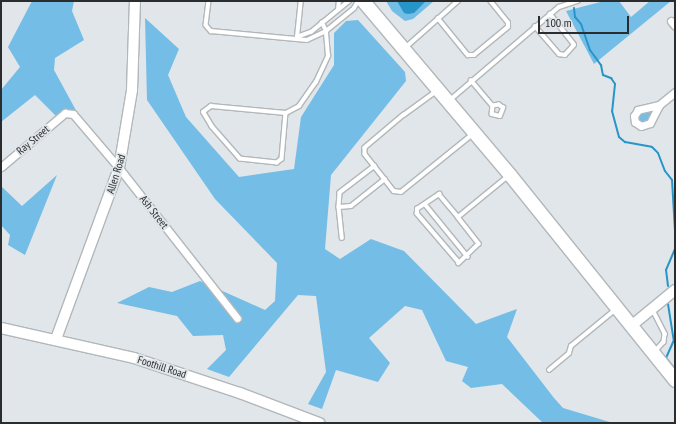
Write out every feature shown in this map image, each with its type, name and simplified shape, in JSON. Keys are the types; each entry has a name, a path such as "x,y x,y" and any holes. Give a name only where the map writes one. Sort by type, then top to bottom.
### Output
{"highway":[{"path":"363,1 510,175 675,380"}],"street":[{"name":"Allen Road","path":"56,339 119,168 132,90 135,1"},
{"path":"659,105 675,92"},
{"name":"Ash Street","path":"65,113 72,114 78,118 237,318"},
{"name":"Ray Street","path":"1,167 65,113"},
{"path":"632,326 675,290"},
{"name":"Foothill Road","path":"1,328 56,339 134,358 319,423"}],"lane":[{"path":"209,1 206,26 210,31 307,40 314,39 326,31 354,8 358,1"},
{"path":"297,38 301,1"},
{"path":"338,10 339,1"},
{"path":"297,38 311,32 349,1"},
{"path":"404,49 458,1"},
{"path":"438,18 470,56 507,28 508,23 490,1"},
{"path":"448,102 471,80 559,7 578,1"},
{"path":"535,26 558,54 565,55 574,45 550,14"},
{"path":"286,113 282,159 277,163 240,159 208,122 203,112 211,106 286,113 305,99 326,63 326,31 322,23"},
{"path":"471,80 493,106"},
{"path":"438,90 366,147 365,154 396,192 400,192 475,133"},
{"path":"342,238 339,207 340,193 375,166"},
{"path":"458,217 510,175"},
{"path":"339,207 351,206 385,179"},
{"path":"435,195 440,195 458,217 480,244 468,257 458,263 417,214 417,209 435,195"},
{"path":"425,204 468,257"},
{"path":"549,370 569,353 571,346 617,308"},
{"path":"652,309 665,334 664,342 654,354"}],"shaded area":[{"path":"32,1 74,1 72,11 84,40 55,58 54,70 78,114 57,117 35,95 1,122 1,90 20,67 8,47"},
{"path":"386,1 434,1 413,19 405,21 392,11"},
{"path":"397,1 426,1 414,13 408,14 404,13"},
{"path":"604,1 619,1 631,17 650,1 671,1 594,64 566,11"},
{"path":"145,18 179,49 168,75 186,117 239,177 294,169 301,117 334,65 334,33 346,21 358,20 405,72 406,81 331,175 325,249 340,259 371,239 404,251 476,324 517,309 507,337 554,398 563,408 613,423 543,423 502,384 471,388 462,381 468,367 446,361 422,310 405,306 369,338 390,363 378,382 336,370 322,409 308,404 326,372 316,296 298,295 229,377 207,369 226,350 223,335 193,336 177,316 117,303 149,287 172,292 200,281 265,310 275,301 277,263 215,199 147,100"},
{"path":"651,110 652,114 646,122 639,122 637,116 640,113"},
{"path":"57,175 25,255 8,245 10,235 1,225 1,186 22,206"}],"waterway":[{"path":"574,8 575,17 581,24 590,50 601,65 603,75 611,78 615,84 612,111 619,137 625,142 652,147 658,153 665,171 672,180 675,231"},
{"path":"668,286 666,270 675,249"},
{"path":"668,304 674,340 666,358 675,369"}]}
